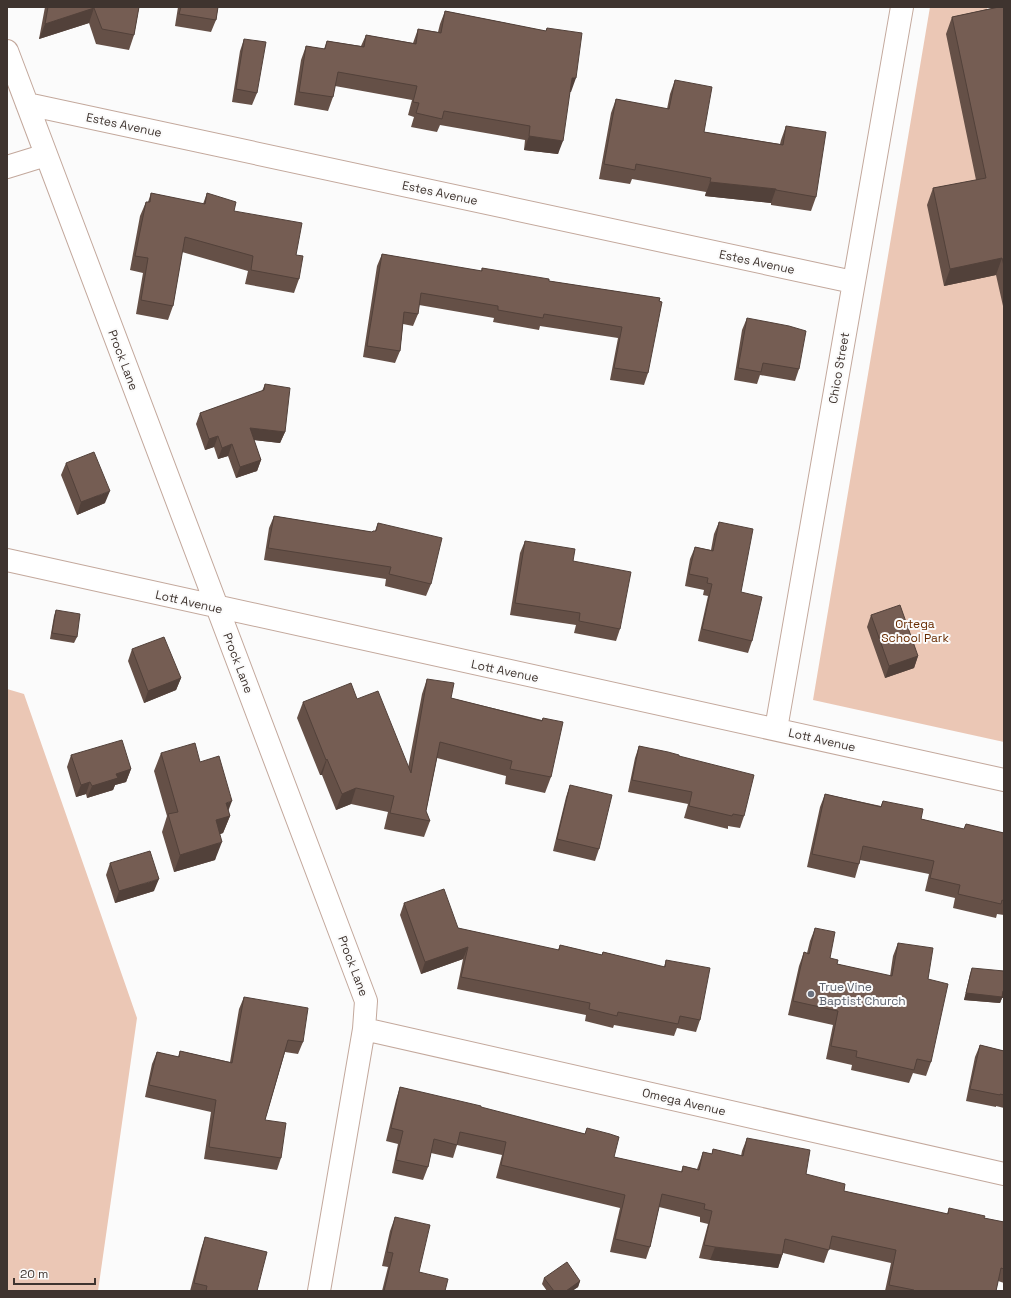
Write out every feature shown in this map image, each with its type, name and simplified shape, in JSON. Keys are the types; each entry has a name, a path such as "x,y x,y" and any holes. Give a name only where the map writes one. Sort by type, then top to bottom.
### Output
{"street":[{"name":"Chico Street","path":"776,730 902,7"},
{"name":"Prock Lane","path":"7,51 366,1001 364,1029 319,1291"},
{"name":"Estes Avenue","path":"27,104 853,282"},
{"path":"7,167 46,155"},
{"name":"Lott Avenue","path":"7,560 217,608 1004,780"},
{"name":"Omega Avenue","path":"364,1029 1004,1174"}],"green space":[{"name":"Ortega School Park","path":"930,7 987,7 1004,89 1004,742 813,700"},
{"path":"7,689 24,694 137,1018 98,1291 7,1291"}],"building":[{"path":"48,7 139,7 134,35 102,29 94,8 45,24"},
{"path":"181,7 218,7 216,20 179,14"},
{"path":"1004,7 1004,266 1002,258 950,269 933,188 986,178 952,17"},
{"path":"445,11 546,31 547,28 582,33 576,78 572,78 563,141 529,136 530,126 444,111 442,119 416,113 419,103 413,102 417,86 338,72 333,97 299,92 306,46 325,49 327,41 364,47 366,35 416,44 418,29 441,33"},
{"path":"244,39 266,42 257,93 236,89"},
{"path":"675,80 712,87 704,132 783,145 786,126 826,132 816,197 776,189 710,182 711,178 636,164 635,170 604,164 616,99 669,109"},
{"path":"151,193 205,204 207,193 236,202 234,211 302,223 296,255 303,256 299,279 251,270 253,256 185,237 173,306 141,300 148,258 135,256 146,202 150,202"},
{"path":"382,254 482,271 482,268 549,279 549,281 660,298 659,301 662,302 648,373 614,368 622,327 544,314 543,318 498,310 498,306 421,293 418,314 404,312 400,351 367,346"},
{"path":"747,318 789,326 806,331 799,369 763,363 761,372 738,368"},
{"path":"265,384 290,388 285,432 250,428 261,460 240,467 232,444 222,448 218,436 209,439 200,413 264,390"},
{"path":"94,452 110,491 81,502 66,463"},
{"path":"274,516 372,532 376,531 378,523 442,538 431,584 389,574 391,567 268,548"},
{"path":"719,522 753,529 741,592 762,597 752,641 702,629 712,584 707,583 708,578 689,574 695,547 713,551"},
{"path":"525,541 575,549 573,561 631,572 620,629 579,621 580,613 515,603"},
{"path":"900,605 918,656 889,666 871,615"},
{"path":"56,610 80,614 77,637 52,633"},
{"path":"164,637 181,678 148,691 132,649"},
{"path":"427,679 454,683 451,698 542,721 543,718 563,722 551,777 510,769 512,761 440,742 426,811 430,821 390,813 394,796 356,788 342,794 327,759 326,760 303,702 351,683 357,699 378,691 411,773"},
{"path":"122,740 131,769 116,774 118,778 92,786 90,782 81,785 71,755"},
{"path":"195,743 200,762 219,756 232,801 226,803 230,816 216,820 222,842 180,855 168,814 178,812 161,753"},
{"path":"639,746 668,752 754,775 744,816 733,814 732,816 689,806 692,792 632,780"},
{"path":"570,785 612,795 599,849 557,839"},
{"path":"825,794 881,807 883,801 923,809 921,819 964,829 966,824 1004,833 1004,901 1002,900 1001,904 958,894 960,885 930,878 934,861 863,846 859,864 812,854"},
{"path":"150,851 159,879 119,891 110,863"},
{"path":"444,889 458,928 559,950 560,945 602,955 603,952 665,967 666,960 710,968 700,1020 680,1016 678,1024 618,1012 617,1016 589,1009 590,1003 461,977 468,947 425,962 404,903"},
{"path":"815,928 835,932 830,958 838,960 837,964 892,976 898,943 933,948 928,979 948,984 931,1062 917,1059 914,1070 856,1057 857,1051 831,1046 838,1011 793,1001 804,952 809,954"},
{"path":"972,968 1004,971 1004,991 1002,997 966,993"},
{"path":"244,997 308,1008 303,1042 288,1040 265,1120 286,1123 281,1158 209,1147 216,1100 149,1085 157,1052 179,1057 180,1051 232,1063"},
{"path":"980,1045 1004,1051 1004,1095 970,1089"},
{"path":"400,1087 481,1106 585,1134 587,1128 610,1134 619,1137 614,1157 682,1172 683,1166 699,1170 703,1152 712,1154 713,1149 743,1156 747,1138 810,1150 806,1174 845,1184 844,1191 948,1214 949,1208 1004,1222 1004,1269 1001,1268 996,1291 914,1291 889,1285 896,1250 832,1236 829,1250 785,1239 782,1255 704,1245 712,1211 704,1209 705,1204 662,1194 650,1247 615,1239 625,1195 501,1165 506,1142 460,1132 457,1145 434,1139 428,1167 396,1160 403,1131 391,1128"},
{"path":"395,1217 430,1225 419,1272 448,1279 445,1291 384,1291 393,1253 387,1252"},
{"path":"205,1237 267,1252 257,1291 206,1291 207,1286 194,1283"},
{"path":"567,1262 580,1281 566,1291 554,1291 544,1278"}],"place":[{"name":"True Vine Baptist Church","path":"811,994"}]}
